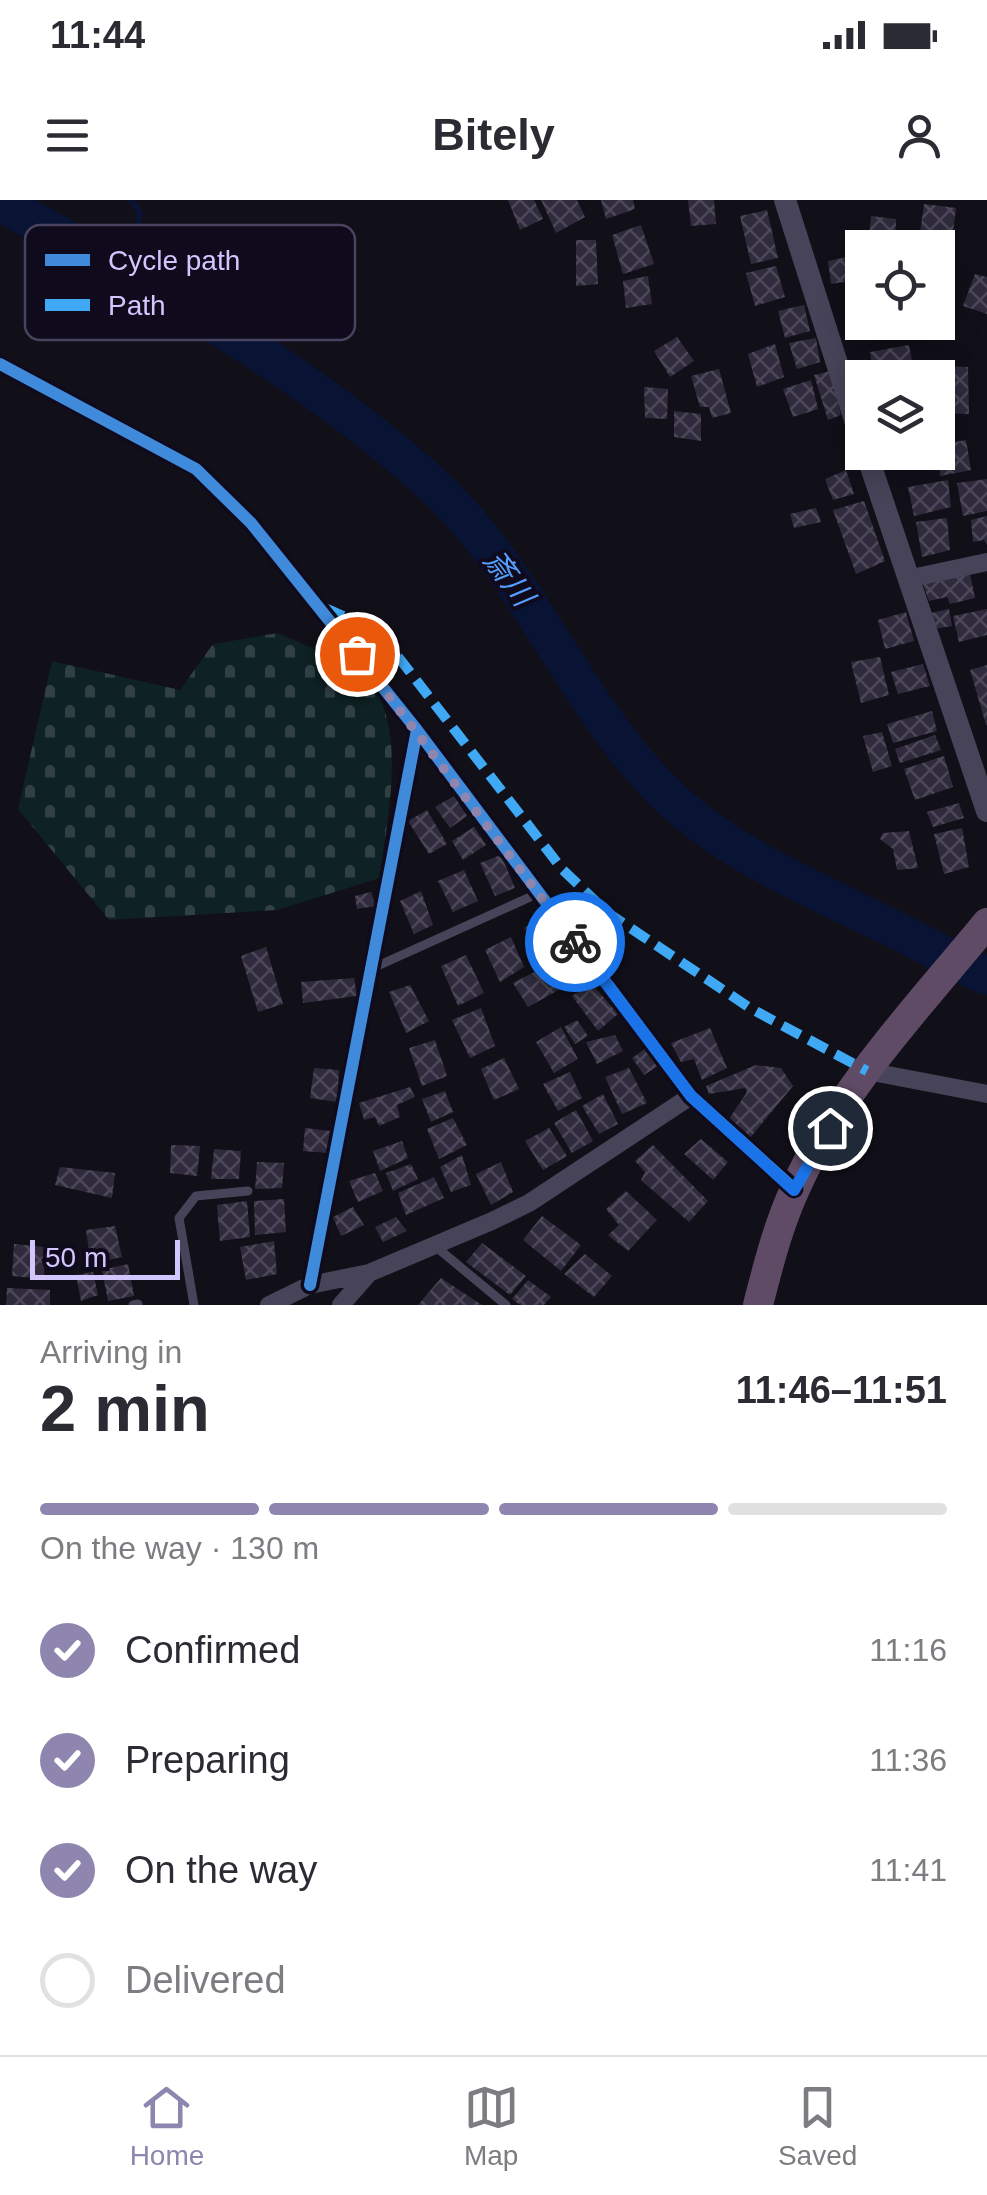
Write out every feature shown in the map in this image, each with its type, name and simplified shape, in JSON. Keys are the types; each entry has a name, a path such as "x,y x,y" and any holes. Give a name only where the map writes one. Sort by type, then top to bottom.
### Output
{"highway":[{"path":"758,1305 794,1190 873,1063 987,924"}],"street":[{"path":"784,200 845,389"},
{"path":"0,364 196,469 250,523 418,730 691,1096 794,1190"},
{"path":"872,470 987,811"},
{"path":"906,579 987,562"},
{"path":"310,1285 418,730"},
{"path":"873,1063 987,1094"},
{"path":"269,1305 310,1285 369,1273 528,1203 691,1096"},
{"path":"341,1305 369,1273"}],"lane":[{"path":"371,969 539,893"},
{"path":"194,1305 179,1218 196,1196 248,1191"},
{"path":"433,1245 506,1305"}],"green space":[{"path":"278,633 355,671 373,687 383,707 389,729 392,780 380,878 277,910 109,920 18,809 52,661 180,690 213,644"}],"building":[{"path":"508,200 534,200 543,219 520,230"},
{"path":"541,200 577,200 585,217 556,233"},
{"path":"601,200 633,200 635,209 606,219"},
{"path":"688,200 714,200 716,224 691,226"},
{"path":"924,204 956,208 953,230 920,230"},
{"path":"767,210 778,258 751,264 740,216"},
{"path":"871,216 896,219 896,230 870,230"},
{"path":"641,225 654,264 623,274 612,235"},
{"path":"576,240 596,240 598,284 576,286"},
{"path":"845,257 845,282 831,284 828,261"},
{"path":"776,266 785,297 755,306 746,273"},
{"path":"975,274 987,277 987,314 963,306"},
{"path":"648,276 652,304 626,308 623,281"},
{"path":"804,305 810,331 785,338 778,311"},
{"path":"677,337 694,361 670,377 654,351"},
{"path":"816,338 820,362 797,369 789,343"},
{"path":"775,344 784,377 757,387 748,354"},
{"path":"909,345 912,360 871,360 870,352"},
{"path":"955,366 968,367 969,414 955,413"},
{"path":"719,369 731,413 712,418 709,407 700,407 691,376"},
{"path":"830,371 841,415 828,420 814,375"},
{"path":"811,380 818,409 793,417 783,389"},
{"path":"644,387 668,389 667,419 645,418"},
{"path":"674,411 701,414 701,441 674,437"},
{"path":"966,440 971,470 940,476 940,470 955,470 955,442"},
{"path":"846,470 854,494 833,500 825,479"},
{"path":"987,479 987,511 963,516 957,483"},
{"path":"948,480 951,507 914,516 908,487"},
{"path":"864,501 885,561 856,574 833,510"},
{"path":"816,508 821,522 794,528 790,514"},
{"path":"987,516 987,545 984,540 973,542 971,520"},
{"path":"947,518 950,550 922,557 916,522"},
{"path":"970,574 975,598 950,604 947,597 929,601 923,584"},
{"path":"949,609 952,626 934,629 931,613"},
{"path":"987,609 987,635 959,642 953,616"},
{"path":"906,612 914,641 885,649 878,620"},
{"path":"880,657 889,695 861,703 851,662"},
{"path":"923,664 930,686 898,694 891,672"},
{"path":"987,665 987,725 986,725 970,670"},
{"path":"932,711 937,731 893,743 887,724"},
{"path":"882,732 892,766 873,772 863,736"},
{"path":"935,735 941,750 900,763 895,749"},
{"path":"944,756 953,787 915,800 904,769"},
{"path":"454,796 467,816 450,828 435,807"},
{"path":"959,803 964,818 933,827 927,812"},
{"path":"427,810 447,844 429,854 408,821"},
{"path":"474,827 486,845 463,860 452,841"},
{"path":"962,828 969,867 944,874 934,834"},
{"path":"909,831 918,868 897,870 893,849 880,839 883,833"},
{"path":"501,855 515,888 495,896 480,863"},
{"path":"464,870 478,901 453,912 438,881"},
{"path":"421,891 433,925 414,934 400,901"},
{"path":"371,892 376,906 357,909 355,896"},
{"path":"545,915 565,943 542,957 524,928"},
{"path":"511,937 524,967 500,982 485,950"},
{"path":"266,947 283,1004 258,1012 241,956"},
{"path":"466,955 484,993 458,1006 441,966"},
{"path":"550,964 564,987 528,1007 513,983"},
{"path":"354,978 357,996 303,1003 301,982"},
{"path":"591,983 618,1014 598,1031 572,996"},
{"path":"410,985 429,1021 406,1033 389,992"},
{"path":"481,1008 495,1046 470,1058 452,1020"},
{"path":"577,1020 588,1036 575,1044 564,1027"},
{"path":"561,1027 578,1059 554,1073 536,1042"},
{"path":"710,1028 727,1068 702,1080 694,1059 681,1062 671,1043"},
{"path":"615,1035 623,1051 597,1064 586,1042"},
{"path":"435,1040 447,1076 422,1086 409,1048"},
{"path":"646,1048 658,1066 644,1075 632,1058"},
{"path":"504,1058 519,1089 494,1100 481,1069"},
{"path":"756,1065 781,1068 793,1086 749,1139 729,1119 747,1092 745,1088 709,1094 706,1086"},
{"path":"314,1068 339,1070 337,1102 310,1098"},
{"path":"629,1068 647,1103 622,1114 605,1077"},
{"path":"570,1072 582,1098 558,1111 543,1084"},
{"path":"410,1087 415,1097 397,1105 400,1117 379,1126 375,1117 364,1120 359,1103"},
{"path":"445,1091 453,1112 431,1122 422,1099"},
{"path":"603,1094 618,1124 599,1134 582,1106"},
{"path":"576,1110 593,1141 572,1153 554,1123"},
{"path":"453,1118 467,1145 439,1159 427,1129"},
{"path":"305,1128 330,1131 328,1153 303,1151"},
{"path":"549,1128 567,1156 543,1170 525,1141"},
{"path":"701,1139 728,1162 713,1180 684,1154"},
{"path":"402,1141 408,1158 380,1171 373,1151"},
{"path":"171,1145 200,1146 197,1176 170,1173"},
{"path":"653,1145 708,1201 689,1222 641,1180 645,1172 635,1161"},
{"path":"214,1149 241,1151 239,1179 211,1179"},
{"path":"462,1155 471,1185 451,1192 440,1167"},
{"path":"257,1162 284,1163 282,1188 255,1189"},
{"path":"501,1162 513,1192 491,1205 476,1174"},
{"path":"411,1164 418,1179 393,1191 386,1173"},
{"path":"60,1167 115,1173 112,1198 55,1185"},
{"path":"375,1173 383,1191 358,1202 349,1181"},
{"path":"434,1177 444,1198 406,1215 398,1193"},
{"path":"626,1191 657,1220 628,1251 608,1235 619,1225 606,1209"},
{"path":"284,1199 286,1232 255,1235 254,1201"},
{"path":"247,1201 250,1237 220,1241 217,1205"},
{"path":"353,1207 364,1225 341,1236 333,1217"},
{"path":"542,1216 581,1245 561,1271 523,1240"},
{"path":"396,1217 407,1231 383,1242 375,1227"},
{"path":"115,1226 122,1257 91,1264 86,1230"},
{"path":"274,1241 277,1274 246,1280 240,1247"},
{"path":"482,1243 526,1276 510,1295 466,1262"},
{"path":"14,1244 45,1247 44,1279 12,1276"},
{"path":"585,1254 612,1276 594,1297 564,1274"},
{"path":"128,1264 134,1296 108,1301 102,1270"},
{"path":"93,1272 98,1295 81,1301 76,1275"},
{"path":"441,1278 482,1305 418,1305"},
{"path":"528,1280 551,1297 544,1305 520,1305 512,1299"},
{"path":"7,1288 50,1290 50,1305 6,1305"}],"waterway":[{"path":"131,200 140,213 138,225"},
{"name":"斎川","path":"0,203 41,225"},
{"name":"斎川","path":"239,340 376,437 459,512 519,589 599,713 661,789 685,811 739,850 797,882 987,976"}],"marked path":[{"path":"325,608 379,632 562,869 608,913 750,1008 867,1071"}],"cycle path":[{"path":"0,364 196,469 251,523 417,730 691,1096 794,1189"},
{"path":"310,1285 417,730"}],"way so far":[{"path":"357,654 575,942"}],"route":[{"path":"575,942 691,1096 794,1190 830,1128"}]}
